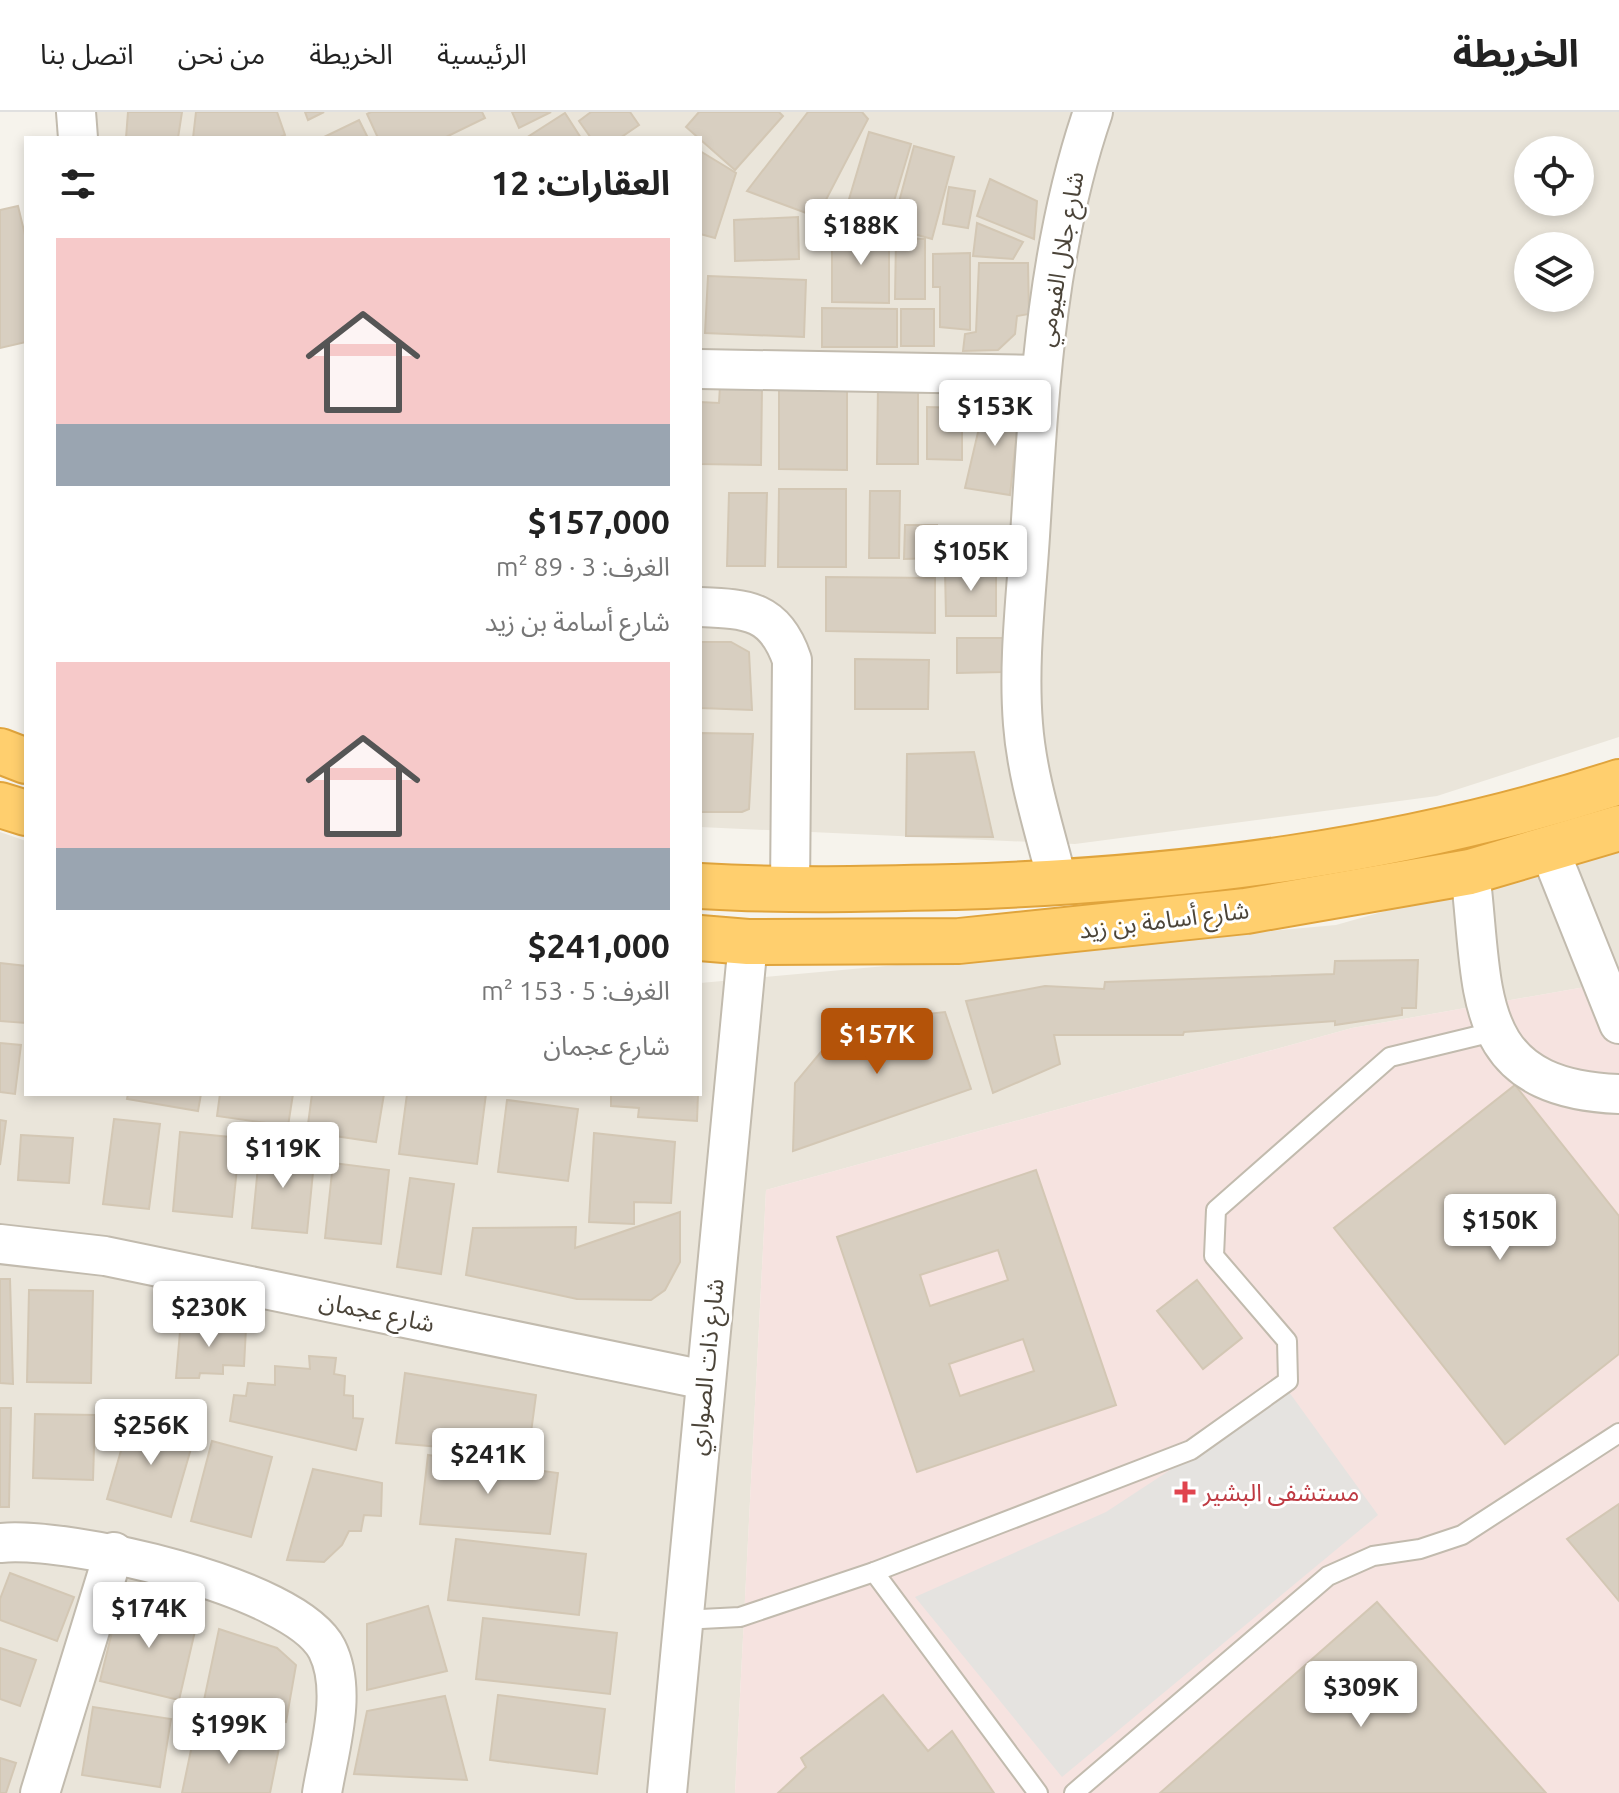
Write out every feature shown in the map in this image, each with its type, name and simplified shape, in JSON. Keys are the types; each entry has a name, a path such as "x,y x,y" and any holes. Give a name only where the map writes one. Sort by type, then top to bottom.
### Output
{"highway":[{"path":"0,751 24,760"},
{"name":"شارع أسامة بن زيد","path":"702,886 790,891 1058,884 1231,868 1405,839 1619,782"},
{"path":"0,805 24,812"},
{"name":"شارع أسامة بن زيد","path":"702,938 748,942 959,941 1107,928 1343,897 1470,872 1619,828"}],"street":[{"path":"76,112 78,136"},
{"name":"شارع جلال الفيومي","path":"1058,884 1033,787 1022,722 1023,651 1040,375 1060,230 1093,112"},
{"path":"702,369 1040,375"},
{"path":"702,607 761,614 776,627 792,660 790,891"},
{"path":"1549,849 1619,1024"},
{"path":"1470,872 1485,1000 1493,1032 1515,1061 1543,1079 1566,1089 1619,1094"},
{"name":"شارع ذات الصواري","path":"667,1793 748,942"},
{"name":"شارع عجمان","path":"0,1244 105,1256 705,1380"},
{"path":"0,1543 52,1543 114,1552 253,1596 299,1622 326,1646 335,1670 334,1715 322,1793"},
{"path":"40,1793 114,1552"}],"lane":[{"path":"682,1620 740,1617 874,1572 1191,1450 1288,1381 1287,1341 1214,1256 1216,1210 1390,1057 1493,1032"},
{"path":"1074,1793 1328,1576 1373,1556 1420,1549 1462,1535 1619,1433"},
{"path":"874,1572 1038,1793"}],"shaded area":[{"path":"90,112 1619,112 1619,737 1437,796 1075,844 702,827 702,136 92,136"},
{"path":"0,832 24,840 24,1096 702,1096 702,983 1336,925 1619,845 1619,981 1352,1028 766,1190 735,1793 0,1793"},
{"name":"مستشفى البشير","path":"1619,981 1619,1793 735,1793 766,1190 1352,1028"},
{"path":"1289,1392 1378,1515 1062,1777 915,1597 1106,1512"}],"building":[{"path":"128,112 182,112 178,136 126,136"},
{"path":"196,112 277,112 285,135 283,136 193,136"},
{"path":"305,112 324,112 308,120"},
{"path":"482,112 485,118 448,136 377,136 367,114"},
{"path":"512,112 551,112 519,128"},
{"path":"591,112 630,112 639,125 623,136 590,136 579,121"},
{"path":"699,112 779,112 783,116 735,170 702,141 702,136 696,136 686,127"},
{"path":"808,112 862,112 868,119 817,217 747,191"},
{"path":"565,113 580,136 529,136"},
{"path":"359,120 367,136 326,136"},
{"path":"869,132 911,144 886,228 844,216"},
{"path":"914,146 954,157 932,239 892,228"},
{"path":"702,152 736,173 715,238 702,235"},
{"path":"990,179 1037,201 1034,239 977,216"},
{"path":"949,187 975,191 968,228 943,224"},
{"path":"18,206 24,231 24,342 0,348 0,210"},
{"path":"798,217 799,259 735,261 734,220"},
{"path":"977,223 1023,242 1013,259 973,256"},
{"path":"832,231 889,231 889,303 832,302"},
{"path":"896,238 925,239 925,299 895,299"},
{"path":"970,253 970,330 940,327 940,287 933,287 933,254"},
{"path":"979,263 1028,263 1029,314 1017,316 1015,334 998,350 963,351 965,334 976,332"},
{"path":"708,276 806,280 804,337 705,333"},
{"path":"822,308 897,309 897,347 822,347"},
{"path":"901,309 934,309 934,346 901,346"},
{"path":"878,384 918,384 918,464 877,464"},
{"path":"720,386 762,386 761,465 702,464 702,402 719,403"},
{"path":"779,389 847,390 847,470 779,469"},
{"path":"986,398 1020,402 1010,495 965,488"},
{"path":"927,407 962,408 962,460 927,459"},
{"path":"779,489 846,489 846,567 778,567"},
{"path":"870,491 900,491 899,558 869,558"},
{"path":"729,493 767,493 765,566 727,566"},
{"path":"905,525 937,525 936,558 904,559"},
{"path":"996,570 996,616 946,616 945,571"},
{"path":"826,577 935,578 935,633 826,631"},
{"path":"957,638 1003,638 1003,672 957,673"},
{"path":"702,642 731,642 749,652 752,710 702,708"},
{"path":"855,659 929,660 928,709 855,709"},
{"path":"702,733 753,734 749,809 742,812 702,812"},
{"path":"974,752 993,837 906,836 907,754"},
{"path":"1418,960 1416,1008 1402,1008 1402,1015 1335,1025 1335,1021 1184,1032 1183,1035 1054,1035 1060,1064 993,1093 966,1001 1045,986 1104,989 1105,982 1334,974 1335,961"},
{"path":"0,963 24,966 24,1023 0,1021"},
{"path":"945,1012 971,1089 793,1151 795,1083 835,1035 863,1021"},
{"path":"0,1043 21,1045 15,1094 0,1092"},
{"path":"1515,1085 1619,1216 1619,1354 1505,1444 1334,1228"},
{"path":"128,1096 201,1096 198,1111 127,1099"},
{"path":"220,1096 293,1096 288,1126 217,1116"},
{"path":"312,1096 384,1096 376,1142 307,1132"},
{"path":"407,1096 486,1096 477,1164 399,1154"},
{"path":"611,1096 698,1096 697,1121 638,1117 639,1108 611,1106"},
{"path":"507,1100 578,1109 568,1181 498,1172"},
{"path":"114,1119 160,1124 149,1209 103,1204"},
{"path":"0,1120 6,1121 0,1165"},
{"path":"180,1132 240,1138 232,1217 173,1211"},
{"path":"594,1133 675,1142 671,1203 634,1202 634,1224 589,1222"},
{"path":"21,1135 73,1138 69,1183 18,1180"},
{"path":"260,1146 315,1152 307,1233 252,1228"},
{"path":"333,1163 389,1170 381,1244 325,1238"},
{"path":"1036,1170 1116,1405 917,1472 837,1237","holes":["998,1250 1008,1280 930,1306 920,1275","1023,1339 1034,1371 960,1396 949,1364"]},
{"path":"410,1178 454,1184 441,1274 397,1267"},
{"path":"680,1212 680,1262 665,1290 651,1300 577,1299 466,1275 473,1228 576,1227 575,1248"},
{"path":"0,1279 10,1279 13,1384 0,1383"},
{"path":"1197,1280 1242,1338 1203,1369 1157,1311"},
{"path":"29,1290 93,1291 91,1383 27,1382"},
{"path":"181,1320 246,1328 244,1366 223,1365 223,1374 200,1373 199,1378 176,1378"},
{"path":"309,1356 336,1358 334,1374 345,1376 344,1395 353,1396 353,1418 363,1419 356,1450 230,1421 234,1395 246,1396 248,1383 275,1385 275,1366 310,1369"},
{"path":"405,1373 536,1395 528,1455 396,1443"},
{"path":"0,1408 11,1408 9,1507 0,1507"},
{"path":"35,1414 95,1415 93,1480 33,1478"},
{"path":"131,1416 195,1435 171,1517 107,1499"},
{"path":"212,1441 272,1457 251,1537 191,1521"},
{"path":"428,1455 558,1473 550,1534 420,1524"},
{"path":"313,1469 382,1483 381,1516 364,1515 361,1531 349,1531 342,1545 324,1562 287,1560"},
{"path":"1619,1504 1619,1601 1567,1539"},
{"path":"456,1539 586,1554 579,1615 448,1600"},
{"path":"10,1573 74,1597 57,1641 0,1620 0,1599"},
{"path":"120,1599 198,1618 179,1700 100,1681"},
{"path":"1377,1602 1546,1793 1160,1793"},
{"path":"428,1606 447,1671 367,1690 367,1624"},
{"path":"483,1618 617,1633 610,1694 476,1679"},
{"path":"219,1629 277,1648 296,1665 286,1722 203,1705"},
{"path":"0,1648 36,1660 20,1706 0,1699"},
{"path":"498,1695 605,1709 597,1774 490,1760"},
{"path":"883,1695 928,1751 952,1731 994,1793 778,1793 806,1767 801,1758"},
{"path":"445,1696 467,1780 354,1774 367,1711"},
{"path":"93,1707 171,1719 160,1787 82,1775"},
{"path":"195,1731 279,1748 270,1793 182,1793"},
{"path":"0,1758 16,1763 6,1793 0,1793"}],"place":[{"name":"مستشفى البشير","path":"1185,1492"}]}
